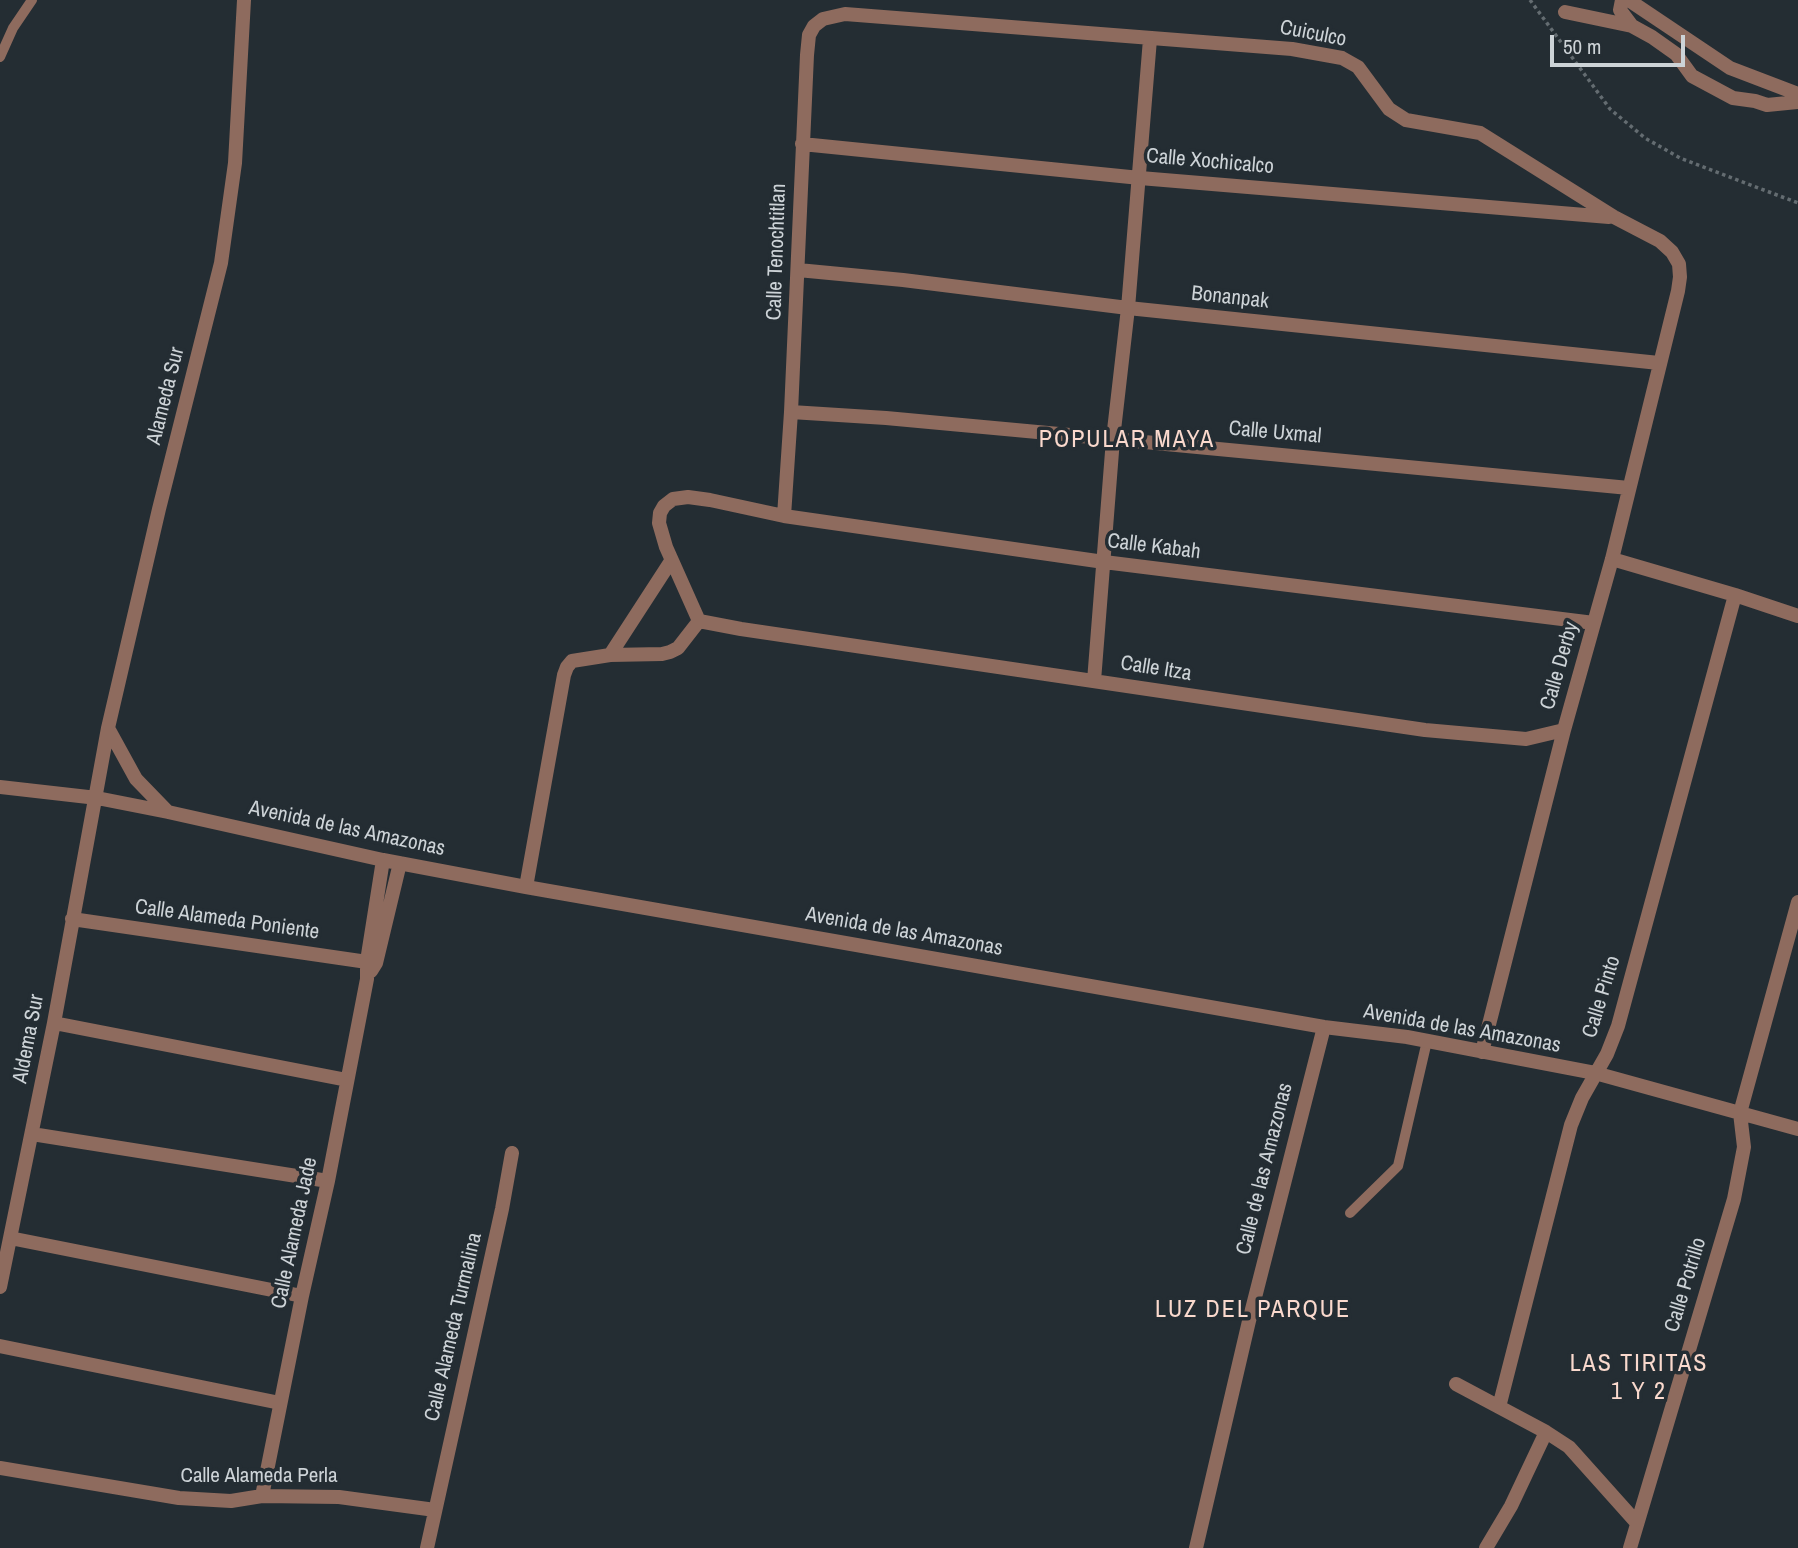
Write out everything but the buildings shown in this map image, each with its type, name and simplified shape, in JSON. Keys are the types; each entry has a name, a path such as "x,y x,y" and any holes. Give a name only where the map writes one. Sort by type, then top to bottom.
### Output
{"street":[{"name":"Alameda Sur","path":"97,798 108,728 220,263 235,163 244,0"},
{"path":"1622,0 1620,10 1632,26"},
{"path":"1631,0 1730,68 1798,94"},
{"path":"1565,12 1632,26 1676,54 1692,76 1733,98 1767,105 1798,102"},
{"name":"Cuiculco","path":"845,14 1292,49 1342,58 1358,66 1390,109 1406,120 1480,133 1614,217 1660,241 1672,252 1679,264 1678,291"},
{"name":"Calle Tenochtitlan","path":"783,516 791,412 809,35 822,19 845,14"},
{"path":"1094,681 1113,439 1129,308 1150,39"},
{"name":"Calle Xochicalco","path":"802,144 1140,178 1614,217"},
{"name":"Bonanpak","path":"798,270 1129,308 1659,363"},
{"name":"Calle Derby","path":"1482,1052 1564,730 1612,559 1678,291"},
{"name":"Calle Uxmal","path":"791,412 886,418 1629,488"},
{"name":"Calle Kabah","path":"699,621 671,561 659,523 664,506 673,499 709,500 783,516 1104,562 1594,623"},
{"path":"1612,559 1798,616"},
{"path":"610,655 671,561"},
{"name":"Calle Pinto","path":"1499,1407 1571,1125 1618,1026 1735,595"},
{"path":"526,887 567,667 572,661 610,655 670,652 678,648 699,621"},
{"name":"Calle Itza","path":"699,621 1425,730 1526,739 1564,730"},
{"path":"108,728 136,779 167,812"},
{"name":"Avenida de las Amazonas","path":"0,787 97,798 383,860 526,887 1324,1027 1427,1041 1595,1073 1798,1129"},
{"name":"Aldema Sur","path":"0,1287 97,798"},
{"name":"Calle Alameda Jade","path":"371,962 383,860"},
{"name":"Calle Alameda Jade","path":"262,1496 367,979 400,863"},
{"path":"1740,1113 1798,902"},
{"name":"Calle Alameda Poniente","path":"72,919 371,962"},
{"path":"54,1023 347,1080"},
{"name":"Calle de las Amazonas","path":"1196,1548 1249,1321 1324,1027"},
{"name":"Calle Potrillo","path":"1630,1548 1734,1199 1744,1147 1740,1113"},
{"path":"32,1134 328,1181"},
{"name":"Calle Alameda Turmalina","path":"427,1548 512,1153"},
{"path":"10,1238 302,1296"},
{"path":"0,1346 280,1403"},
{"path":"1456,1384 1569,1447 1637,1523"},
{"path":"1486,1548 1511,1506 1546,1432"},
{"name":"Calle Alameda Perla","path":"0,1468 179,1498 231,1501 262,1496 339,1497 435,1510"}],"lane":[{"path":"0,57 13,28 32,0"},
{"path":"1350,1213 1398,1166 1427,1041"}],"path":[{"path":"1530,0 1610,109 1645,138 1680,158 1798,203"}],"district":[{"name":"POPULAR MAYA","path":"1127,441"},
{"name":"LUZ DEL PARQUE","path":"1253,1311"},
{"name":"LAS TIRITAS 1 Y 2","path":"1639,1379"}]}
